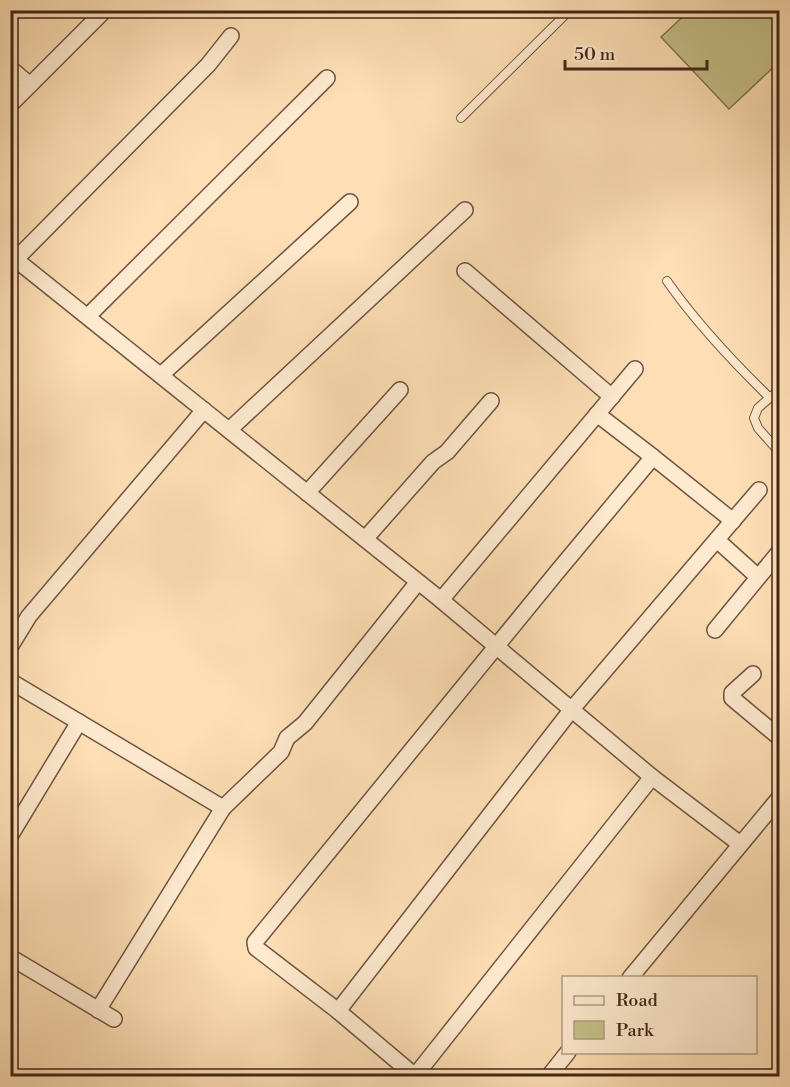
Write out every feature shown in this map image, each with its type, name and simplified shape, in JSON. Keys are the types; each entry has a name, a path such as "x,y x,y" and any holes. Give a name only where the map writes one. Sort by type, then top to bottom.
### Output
{"street":[{"path":"10,105 105,10"},
{"path":"231,36 208,65 14,257 441,600 652,777 740,844"},
{"path":"10,68 30,85"},
{"path":"88,316 327,78"},
{"path":"161,375 350,202"},
{"path":"230,430 465,210"},
{"path":"465,271 612,397"},
{"path":"441,600 635,369"},
{"path":"307,492 400,390"},
{"path":"365,539 433,462 447,452 491,401"},
{"path":"10,647 29,616 204,410"},
{"path":"597,414 733,521"},
{"path":"652,777 415,1076 338,1011 256,948 254,943 653,457"},
{"path":"338,1011 572,709 759,490"},
{"path":"717,540 758,577"},
{"path":"714,630 780,551"},
{"path":"98,1010 223,808 281,752 287,738 306,723 418,582"},
{"path":"753,674 732,693 732,698 780,738"},
{"path":"10,681 223,808"},
{"path":"10,836 79,722"},
{"path":"632,976 780,797"},
{"path":"10,957 114,1019"},
{"path":"549,1077 567,1054"}],"lane":[{"path":"461,117 570,10"},
{"path":"667,281 683,304 732,361 770,398"},
{"path":"780,389 758,408 754,417 759,428 780,453"}],"green space":[{"path":"689,11 773,11 779,18 779,62 729,109 661,37"}]}
